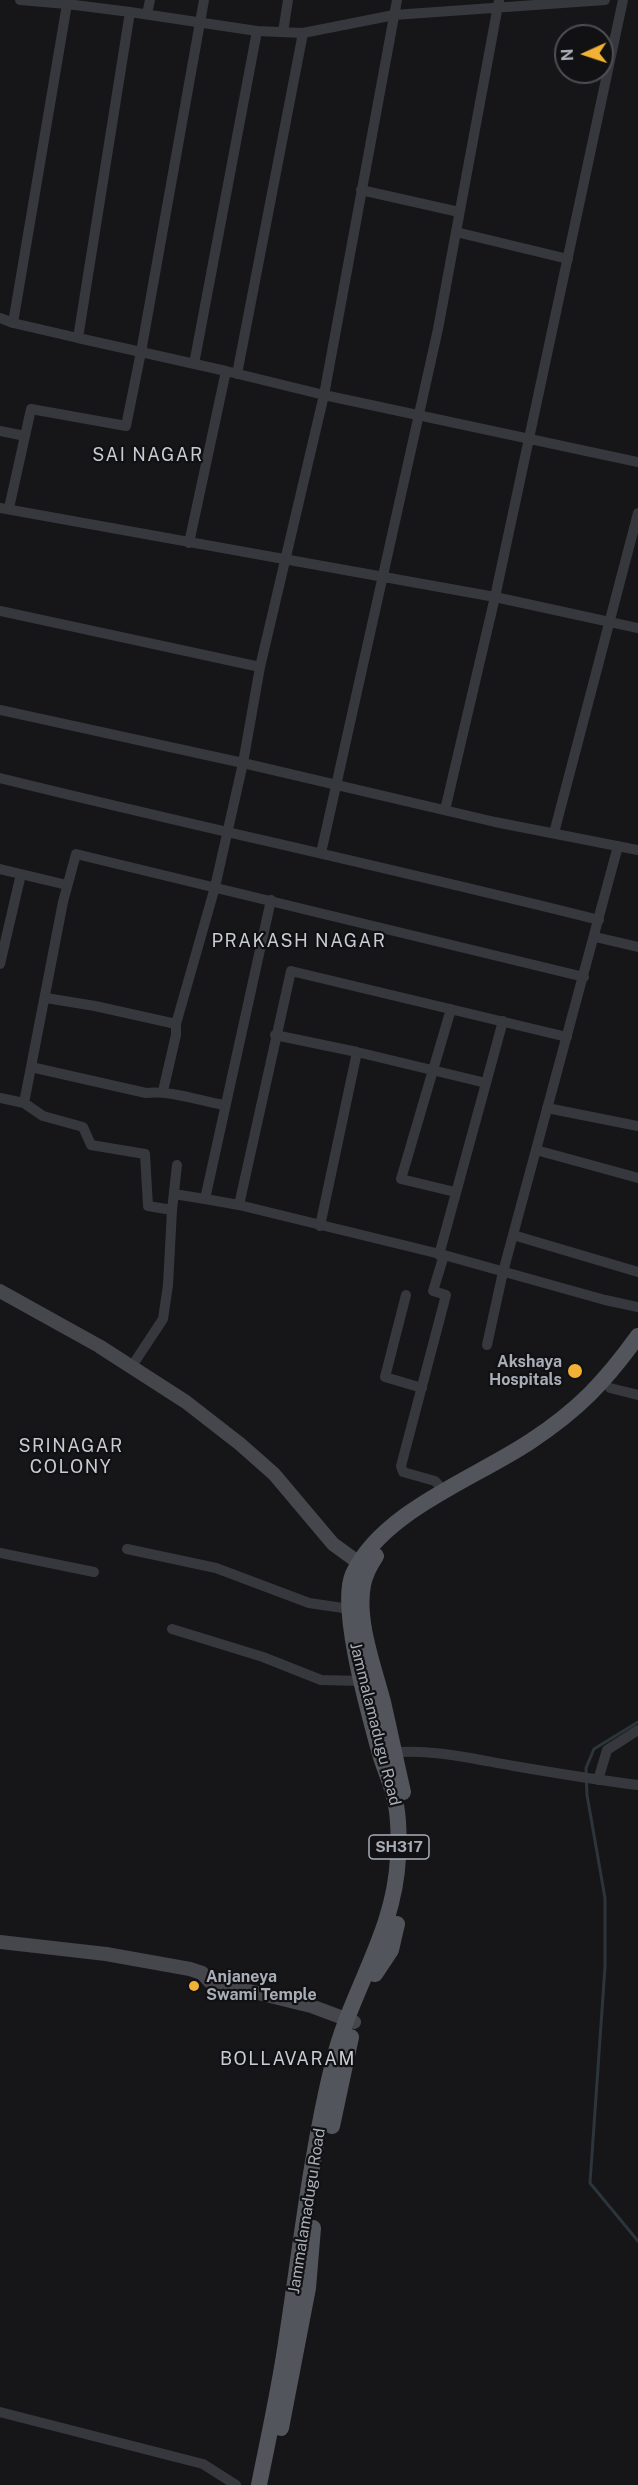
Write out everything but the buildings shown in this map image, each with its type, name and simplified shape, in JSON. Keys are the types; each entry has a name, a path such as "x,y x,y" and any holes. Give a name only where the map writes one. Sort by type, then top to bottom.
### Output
{"main road":[{"path":"0,1292 132,1366 186,1402 240,1444 273,1474 333,1544 364,1566"},
{"name":"Jammalamadugu Road","path":"387,1753 363,1681 364,1661 350,1609 352,1576 364,1566 373,1546 407,1513 529,1442 573,1411 612,1373 638,1336"},
{"path":"269,2485 298,2307 311,2208 327,2120 350,2021 364,1987 391,1950 400,1885 407,1812 387,1753 364,1661 362,1600 364,1566 413,1520 543,1445 578,1420 610,1388 638,1350"},
{"path":"0,1942 106,1954 190,1969 202,1973 213,1985 219,1987 254,1992 311,2006 350,2021"},
{"name":"Jammalamadugu Road","path":"259,2485 298,2307"}],"street":[{"path":"20,0 147,14 257,31 303,33 394,15 498,5 605,0"},
{"path":"147,14 150,0"},
{"path":"204,0 126,426 31,409 5,508 495,597 638,628"},
{"path":"283,32 288,0"},
{"path":"163,1091 176,1035 176,1024 215,887 243,763 260,668 324,395 397,0"},
{"path":"445,810 495,597 623,0"},
{"path":"13,323 67,4"},
{"path":"321,853 381,578 420,416 498,5"},
{"path":"78,338 130,12"},
{"path":"194,364 257,31"},
{"path":"189,543 231,372 303,33"},
{"path":"361,190 459,212"},
{"path":"456,232 568,259"},
{"path":"0,318 13,323 324,395 638,462"},
{"path":"0,431 25,436"},
{"path":"554,833 638,513"},
{"path":"0,611 260,668"},
{"path":"0,710 445,810 638,850"},
{"path":"0,778 429,877 600,920"},
{"path":"487,1345 503,1272 600,920 618,846"},
{"path":"24,1103 67,885 76,854 584,977"},
{"path":"0,868 67,885"},
{"path":"0,964 21,874"},
{"path":"205,1199 271,900"},
{"path":"595,937 638,947"},
{"path":"239,1205 291,971 567,1036"},
{"path":"46,998 176,1024"},
{"path":"451,1009 401,1179 454,1192"},
{"path":"445,1492 435,1481 402,1471 446,1295 433,1291 454,1192 503,1021"},
{"path":"275,1035 486,1083"},
{"path":"320,1226 357,1052"},
{"path":"31,1067 146,1093 163,1091 181,1097 224,1105"},
{"path":"0,1098 24,1103 43,1116 83,1127 91,1145 145,1154 148,1206 172,1210"},
{"path":"548,1108 638,1126"},
{"path":"536,1150 638,1178"},
{"path":"132,1366 163,1319 168,1285 177,1165"},
{"path":"174,1194 239,1205 638,1307"},
{"path":"513,1235 638,1272"},
{"path":"406,1295 385,1377 422,1388"},
{"path":"610,1388 638,1395"},
{"path":"127,1549 216,1568 309,1602 350,1609"},
{"path":"0,1553 94,1572"},
{"path":"172,1629 263,1657 321,1680 363,1681"},
{"path":"590,1779 607,1750 638,1730"},
{"path":"387,1753 411,1751 439,1754 638,1785"},
{"path":"0,2412 203,2464 236,2485"}],"waterway":[{"path":"638,1722 594,1749 586,1768 587,1795 605,1898 605,1967 590,2183 638,2241"}],"place":[{"name":"Akshaya Hospitals","path":"575,1371"},
{"name":"Anjaneya Swami Temple","path":"194,1986"}],"district":[{"name":"SAI NAGAR","path":"148,455"},
{"name":"PRAKASH NAGAR","path":"299,941"},
{"name":"SRINAGAR COLONY","path":"71,1456"},
{"name":"BOLLAVARAM","path":"288,2059"}]}
